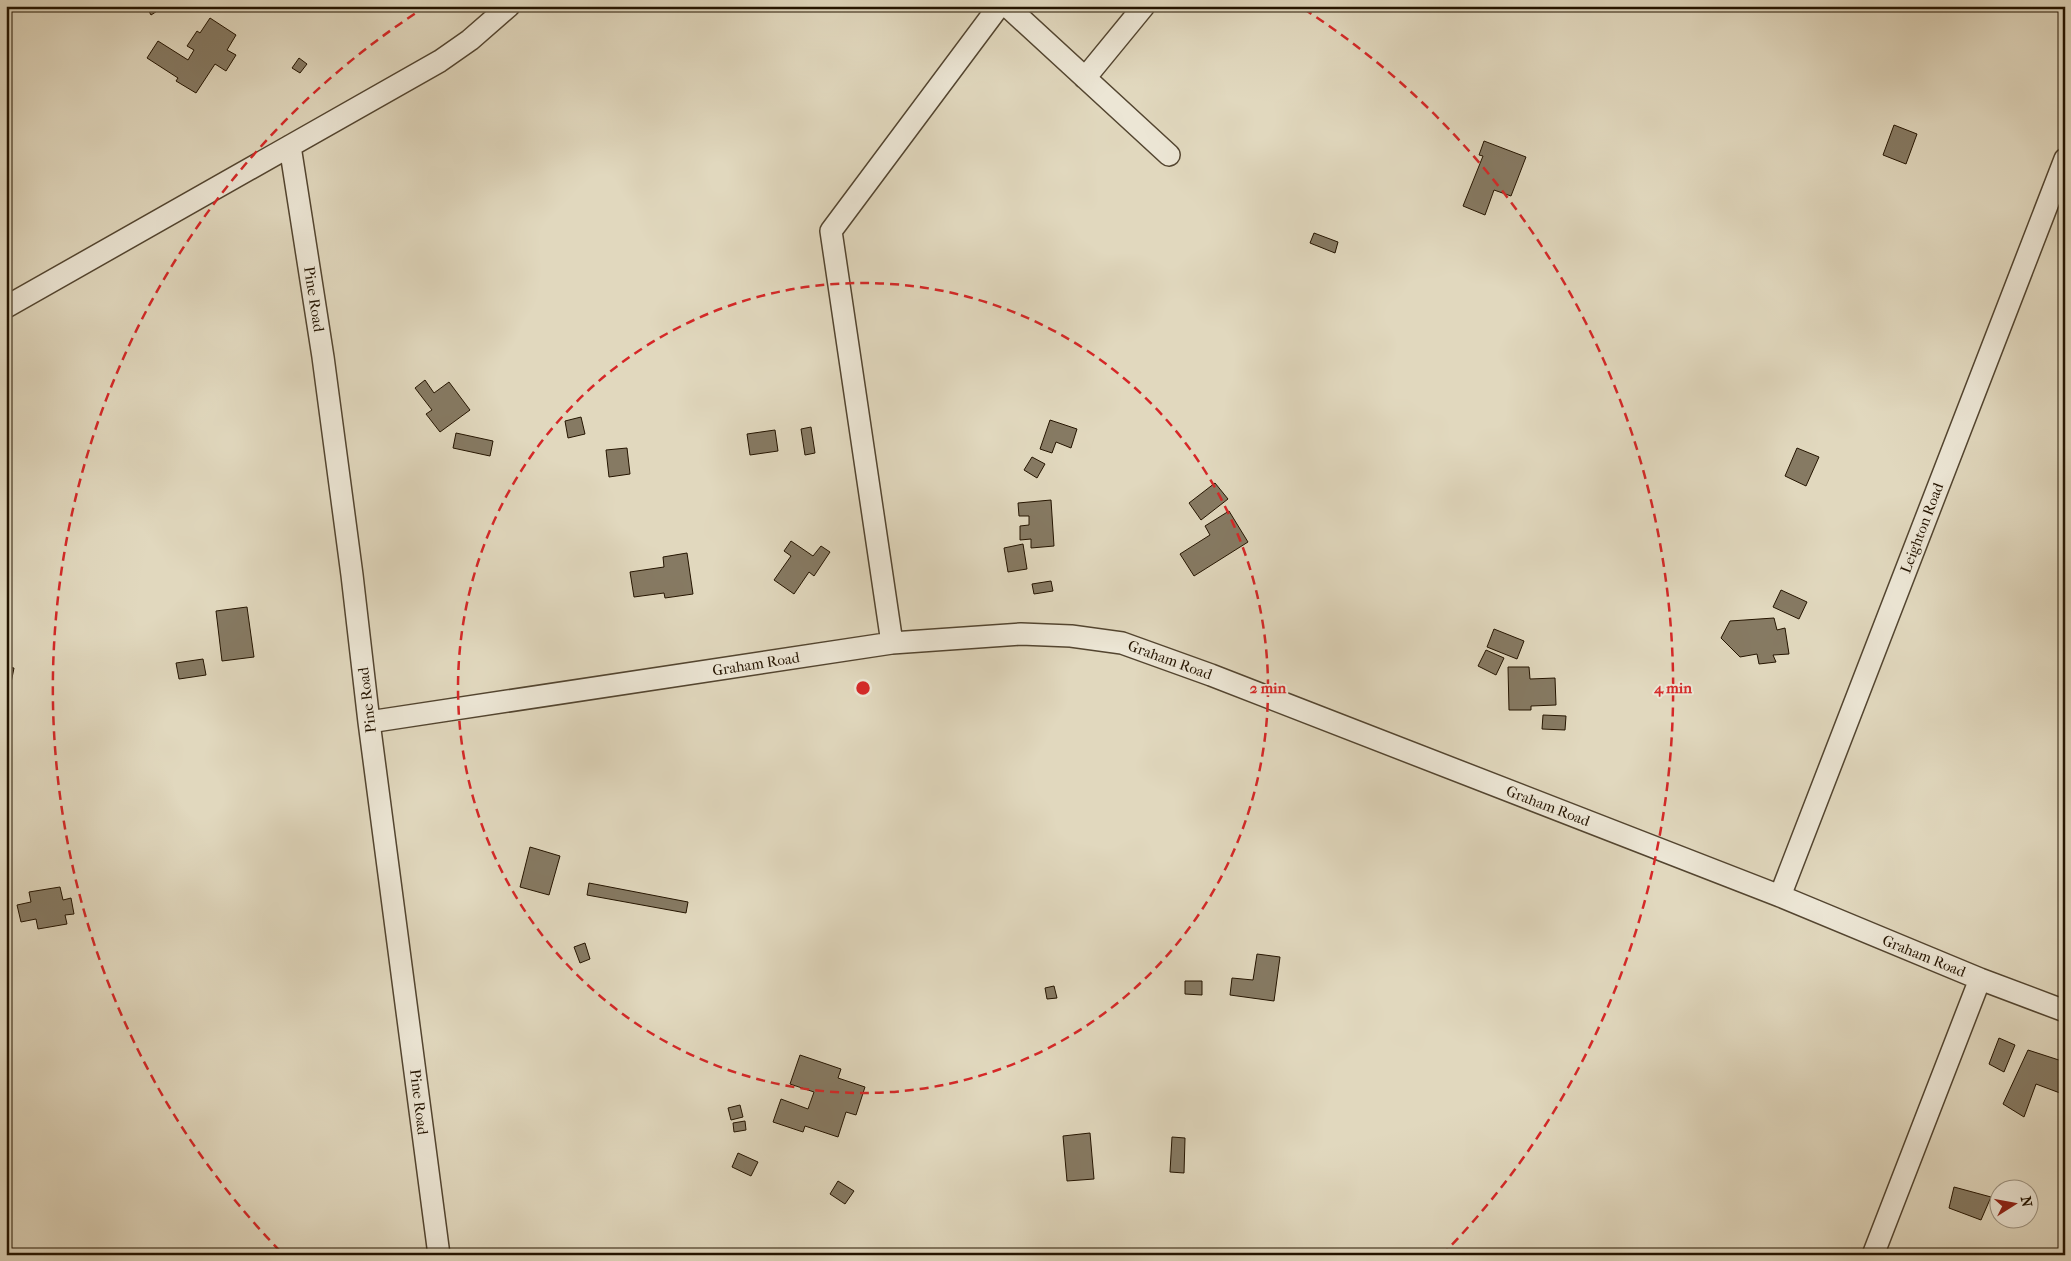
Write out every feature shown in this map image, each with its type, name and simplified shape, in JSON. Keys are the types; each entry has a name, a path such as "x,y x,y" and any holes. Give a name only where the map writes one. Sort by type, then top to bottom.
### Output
{"street":[{"path":"6,307 440,61 470,40 510,6"},
{"path":"892,643 831,231 999,6"},
{"path":"1007,6 1169,155"},
{"path":"1085,78 1144,6"},
{"name":"Pine Road","path":"290,146 323,357 439,1255"},
{"name":"Leighton Road","path":"1780,896 2065,159"},
{"name":"Graham Road","path":"369,722 892,643 1021,634 1070,636 1122,643 1210,674 1780,896 1980,979 2065,1011"},
{"path":"1873,1255 1980,979"}],"building":[{"path":"146,6 165,6 151,15"},
{"path":"1890,6 1906,6 1905,10"},
{"path":"210,18 236,35 227,50 236,55 226,71 215,64 196,93 176,81 178,78 147,58 158,41 188,60 194,50 187,46 197,31 200,33"},
{"path":"299,58 307,64 300,73 292,68"},
{"path":"1894,125 1917,134 1906,164 1883,155"},
{"path":"1484,141 1526,157 1511,196 1494,190 1485,215 1463,206 1483,156 1479,155"},
{"path":"1314,233 1338,242 1335,253 1310,243"},
{"path":"425,380 434,393 449,382 470,410 440,432 426,414 432,410 415,388"},
{"path":"581,417 585,434 568,438 565,421"},
{"path":"1050,420 1077,429 1071,448 1056,442 1052,453 1040,449"},
{"path":"811,427 815,453 805,455 801,429"},
{"path":"775,430 778,451 750,455 747,434"},
{"path":"456,433 493,441 490,456 453,448"},
{"path":"627,448 630,474 609,477 606,450"},
{"path":"1797,448 1819,457 1806,486 1785,476"},
{"path":"1032,457 1045,464 1037,478 1024,470"},
{"path":"1215,483 1228,499 1201,520 1189,503"},
{"path":"1051,500 1054,546 1031,548 1031,539 1020,540 1020,526 1029,525 1029,516 1019,516 1018,503"},
{"path":"1229,511 1248,542 1194,576 1180,554 1210,535 1205,526"},
{"path":"791,541 813,556 821,546 830,552 814,576 809,572 794,594 774,580 791,556 784,551"},
{"path":"1023,544 1027,569 1008,572 1004,548"},
{"path":"687,553 693,594 665,598 664,593 634,597 630,572 664,567 663,557"},
{"path":"1051,581 1053,591 1034,594 1032,584"},
{"path":"1781,590 1807,602 1799,619 1773,607"},
{"path":"247,607 254,657 222,661 216,611"},
{"path":"1774,618 1777,630 1785,628 1789,654 1773,655 1776,662 1759,664 1757,654 1740,657 1721,638 1730,621"},
{"path":"1494,629 1524,641 1517,659 1487,647"},
{"path":"1486,650 1504,658 1496,675 1478,666"},
{"path":"203,659 206,675 179,679 176,663"},
{"path":"6,667 14,668 11,683 6,682"},
{"path":"1508,667 1529,667 1530,679 1555,678 1556,705 1531,706 1531,710 1509,710"},
{"path":"1543,715 1566,716 1565,730 1542,729"},
{"path":"530,847 560,856 549,895 520,887"},
{"path":"589,883 688,902 686,913 587,895"},
{"path":"60,887 63,900 71,898 74,914 65,915 67,924 38,929 36,919 21,922 17,905 31,902 29,892"},
{"path":"585,943 590,959 580,963 574,947"},
{"path":"1257,954 1280,957 1274,1001 1230,995 1232,978 1253,980"},
{"path":"1185,981 1202,981 1202,995 1185,994"},
{"path":"1054,986 1057,998 1047,999 1045,988"},
{"path":"1999,1038 2015,1045 2004,1072 1989,1064"},
{"path":"2028,1050 2065,1062 2065,1075 2060,1093 2036,1084 2024,1117 2003,1104"},
{"path":"800,1055 841,1069 838,1078 865,1087 856,1115 846,1112 838,1137 805,1126 803,1132 773,1122 781,1099 808,1109 814,1092 790,1084"},
{"path":"740,1105 743,1117 731,1120 728,1108"},
{"path":"745,1121 746,1130 734,1132 733,1123"},
{"path":"1090,1133 1094,1179 1067,1181 1063,1136"},
{"path":"1172,1137 1185,1138 1184,1173 1170,1172"},
{"path":"738,1153 758,1162 751,1176 732,1167"},
{"path":"838,1181 854,1191 845,1204 830,1194"},
{"path":"1954,1187 1988,1196 1988,1204 1981,1220 1949,1208"}]}
